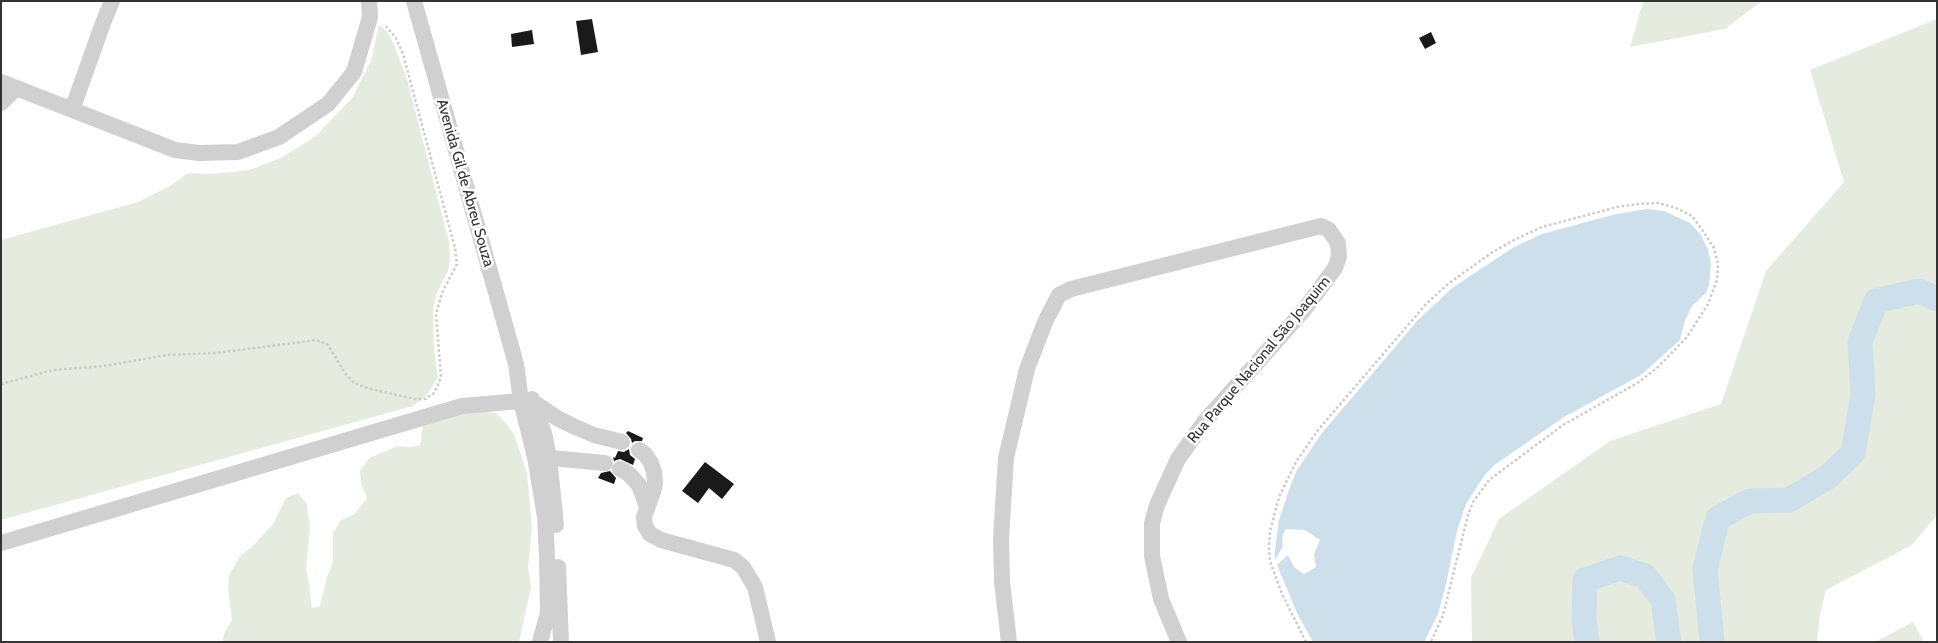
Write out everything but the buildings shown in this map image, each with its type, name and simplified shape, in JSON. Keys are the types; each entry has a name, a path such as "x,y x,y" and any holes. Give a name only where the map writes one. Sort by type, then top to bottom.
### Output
{"street":[{"path":"72,110 112,1"},
{"name":"Avenida Gil de Abreu Souza","path":"414,1 527,401 544,433 542,457 548,613 540,642"},
{"path":"1,103 8,85 175,150 199,153 238,152 280,137 328,104 354,72 370,9"},
{"name":"Rua Parque Nacional São Joaquim","path":"1010,642 1002,582 1001,546 1006,458 1027,369 1045,322 1059,295 1071,289 1320,226 1329,230 1338,243 1339,258 1335,268 1304,310 1205,421 1186,446 1171,472 1157,505 1152,523 1152,556 1161,599 1179,642"},
{"path":"1,543 462,406 527,401 573,426 594,435 622,442"},
{"path":"638,450 645,454 654,472 655,483 644,517 645,526 650,534 661,540 734,560 743,567 755,587 768,642"},
{"path":"542,457 612,466 629,474 638,485 647,507"},
{"name":"Avenida Gil de Abreu Souza","path":"542,457 556,531 561,642"}],"path":[{"path":"1,384 53,370 113,365 167,355 215,354 317,340 328,345 354,383 415,400 425,399 434,393 441,378 436,314 442,293 457,264 455,248 403,54 396,38 370,9"},
{"path":"1306,642 1282,594 1270,562 1270,531 1279,497 1296,462 1318,430 1426,304 1448,284 1491,253 1514,240 1542,228 1616,207 1637,204 1658,203 1676,208 1692,216 1714,248 1718,264 1717,280 1708,304 1688,337 1658,367 1639,382 1563,425 1489,480 1473,502 1468,515 1443,615 1431,642"}],"shaded area":[{"path":"1643,1 1762,1 1725,29 1630,47"},
{"path":"1937,19 1937,515 1912,545 1826,590 1820,614 1817,642 1472,642 1471,578 1499,519 1610,441 1721,404 1766,271 1844,182 1810,70"},
{"path":"379,25 386,30 393,42 407,79 449,242 450,258 448,271 436,295 433,308 434,350 438,377 427,395 413,406 1,520 1,240 138,202 170,186 188,173 212,174 249,170 281,158 316,136 352,98 371,61"},
{"path":"476,411 496,413 505,422 514,434 527,473 532,528 528,568 531,587 519,642 222,642 225,631 232,620 228,587 229,575 240,556 252,547 273,524 286,498 298,493 307,504 310,527 306,569 312,608 320,606 327,577 333,562 333,533 341,520 355,514 367,498 361,483 360,471 369,458 398,446 410,447 420,445 423,425 436,419"},
{"path":"1913,622 1924,642 1875,642"}],"water":[{"path":"1647,209 1664,211 1690,223 1701,235 1708,250 1711,263 1709,285 1706,293 1692,306 1684,323 1680,340 1641,375 1564,417 1493,466 1484,476 1466,504 1457,531 1438,614 1424,642 1313,642 1297,613 1277,565 1288,555 1294,567 1304,574 1316,567 1314,554 1320,540 1305,530 1286,529 1282,537 1283,546 1275,560 1275,550 1279,520 1290,487 1297,470 1322,433 1418,320 1451,289 1514,247 1542,234 1616,214"}],"waterway":[{"path":"1712,642 1705,569 1718,518 1750,501 1789,500 1828,477 1853,453 1863,395 1860,342 1876,301 1919,291 1937,299"},
{"path":"1587,642 1584,620 1585,580 1620,568 1645,576 1663,600 1669,642"}]}
